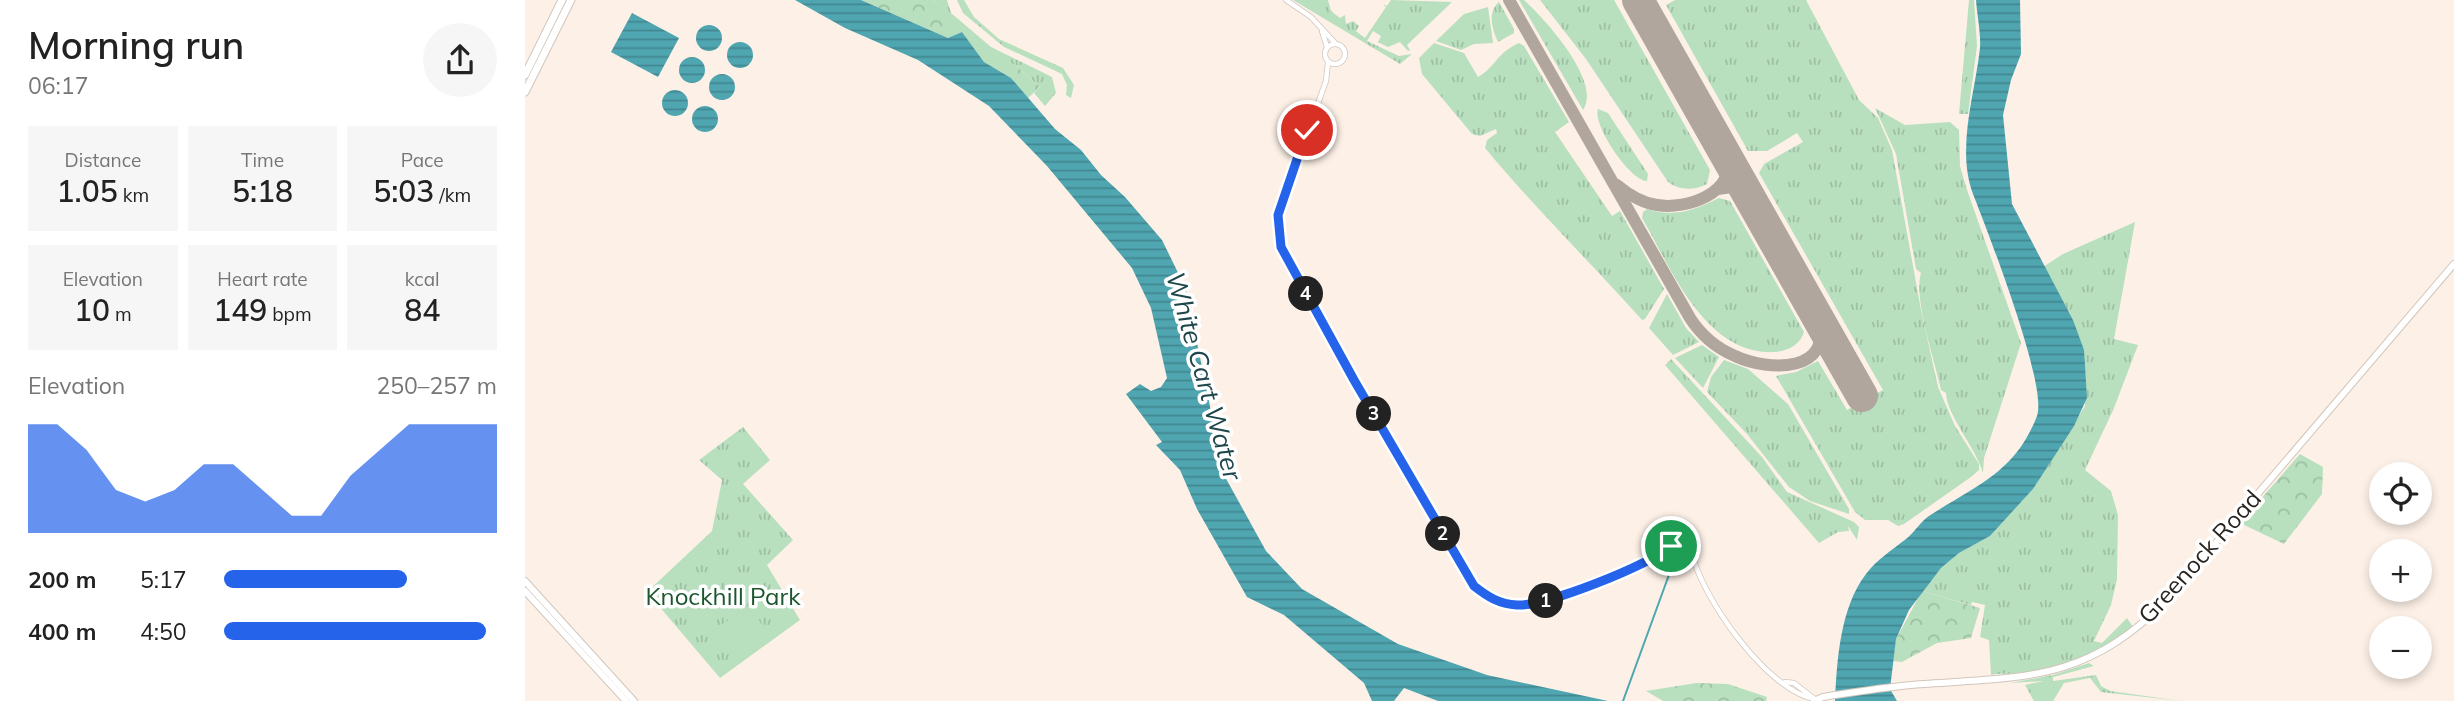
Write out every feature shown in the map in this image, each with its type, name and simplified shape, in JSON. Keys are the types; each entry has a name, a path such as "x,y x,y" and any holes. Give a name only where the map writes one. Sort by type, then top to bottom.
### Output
{"highway":[{"path":"525,75 562,0"},
{"path":"525,92 571,0"}],"main road":[{"name":"Greenock Road","path":"1815,700 1826,696 1900,686 2036,676 2079,663 2119,642 2168,599 2454,264"},
{"path":"525,582 635,701"},
{"path":"525,591 626,701"}],"street":[{"path":"1286,0 1311,17 1345,51 1343,61 1337,64 1326,80"},
{"path":"1322,30 1327,47 1326,80 1280,206 1278,238 1300,283 1466,575 1491,600 1529,605 1662,554 1684,555 1694,564 1737,637 1759,664 1785,682 1794,683 1815,700"},
{"path":"1327,47 1335,43"},
{"path":"1328,62 1337,64"},
{"path":"1662,554 1671,546 1674,537 1683,534 1691,538 1694,564"},
{"path":"1671,546 1676,553"},
{"path":"1684,555 1691,549"}],"green space":[{"path":"861,0 933,0 997,57 1015,65 1040,87 1028,98 1011,78 984,62 962,32 948,38"},
{"path":"933,0 947,0 951,13 991,47 1052,77 1056,93 1045,106 1034,93 1040,87 1015,65 997,58"},
{"path":"957,0 964,0 974,17 999,39 1063,68 1074,85 1071,98 1066,95 1067,85 1062,74 1004,47 963,13"},
{"path":"1293,0 1328,0 1331,11 1340,18 1345,15 1346,24 1353,21 1359,26 1356,31 1365,38 1386,7 1383,4 1387,6 1391,0 1452,2 1407,45 1410,50 1408,51 1400,42 1388,47 1378,42 1381,36 1373,31 1367,41 1399,56 1412,54 1400,64"},
{"path":"1519,0 1524,0 1545,21 1569,52 1585,84 1587,98 1583,110"},
{"path":"1540,0 1614,0 1710,170 1707,184 1687,189 1668,182 1586,59"},
{"path":"1675,0 1806,0 1859,100 1878,118 1892,150 1938,387 1955,426 1979,464 1979,470 1971,477 1904,524 1898,526 1888,520 1865,520 1855,512 1776,376 1796,372 1818,361 1847,410 1883,390 1759,173 1764,164 1803,142 1797,133 1767,151 1748,151 1666,5"},
{"path":"1969,0 1974,0 1977,46 1968,114 1959,114"},
{"path":"1499,2 1514,33 1498,42 1492,16"},
{"path":"1488,7 1493,43 1474,44 1461,50 1436,41 1464,14"},
{"path":"1434,43 1464,53 1478,77 1511,47 1519,43 1524,46 1569,122 1555,132 1612,216 1620,211 1664,289 1645,319 1642,320 1485,148 1487,140 1497,133 1496,129 1480,136 1472,134 1422,74 1419,58"},
{"path":"1875,108 1905,125 1950,122 1959,130 1960,166 1966,187 2021,343 1984,458 1983,473 1951,411 1946,393 1941,390 1922,314 1919,284 1921,273 1916,269 1896,154"},
{"path":"1598,109 1608,113 1648,174 1647,181 1632,172 1614,151 1601,127"},
{"path":"1719,198 1730,201 1804,332 1800,340 1789,349 1775,352 1750,349 1729,340 1710,325 1678,283 1642,218 1647,209 1675,213"},
{"path":"2135,222 2114,339 2138,345 2114,408 2085,470 2111,491 2118,515 2117,579 2111,605 2094,641 2102,643 2127,618 2133,627 2111,642 2064,665 2031,673 1991,675 1989,640 1980,637 1985,605 1972,602 1971,605 1922,591 1941,568 1959,553 1990,536 2033,489 2085,406 2073,320 2043,267 2063,254"},
{"path":"1667,294 1686,328 1699,342 1673,355 1649,328"},
{"path":"1702,345 1719,357 1703,388 1675,358"},
{"path":"1671,359 1762,457 1787,492 1854,522 1859,527 1857,540 1848,526 1849,531 1838,532 1819,543 1665,365"},
{"path":"1724,360 1748,369 1788,404 1849,509 1849,514 1810,501 1789,487 1747,434 1707,392 1711,377"},
{"name":"Knockhill Park","path":"743,427 770,460 743,484 793,540 767,565 800,620 720,678 647,592 712,531 722,480 699,460"},
{"path":"2300,454 2323,467 2322,494 2284,544 2240,523"},
{"path":"1922,591 1980,608 1971,638 1937,643 1902,662 1893,661 1896,639"},
{"path":"748,606 766,630 730,656 713,631"},
{"path":"2089,663 2094,666 2053,677 2053,681 2096,675 2101,686 2110,691 2181,701 2101,692 2090,678 2064,683 2053,701 2034,701 2025,685 2044,681 2010,683 2053,675"},
{"path":"1696,683 1728,684 1767,697 1766,701 1663,701 1646,691"}],"water":[{"path":"795,0 861,0 948,38 962,32 984,62 1011,78 1055,129 1081,150 1101,175 1125,197 1162,240 1186,289 1224,475 1266,551 1302,589 1398,644 1487,675 1608,701 1438,701 1404,688 1394,701 1372,701 1364,683 1284,615 1247,597 1197,509 1180,470 1156,445 1162,442 1126,394 1140,384 1151,391 1161,387 1167,378 1151,308 1132,268 1047,166 989,106 918,60 845,28"},
{"path":"1976,0 2020,0 2021,54 2011,80 2003,115 2012,204 2073,320 2084,350 2087,398 2074,426 2033,489 1990,536 1959,553 1941,568 1909,610 1896,639 1890,689 1897,701 1835,701 1845,618 1850,602 1866,574 1928,517 1980,485 2007,464 2028,435 2037,416 2038,399 2034,373 1968,176 1966,140 1980,48"},
{"path":"632,13 679,38 658,77 611,52"},
{"path":"709,25 718,29 722,38 718,47 709,51 700,47 696,38 700,29"},
{"path":"740,42 749,46 753,55 749,64 740,68 731,64 727,55 731,46"},
{"path":"692,57 701,61 705,70 701,79 692,83 683,79 679,70 683,61"},
{"path":"722,74 731,78 735,87 731,96 722,100 713,96 709,87 713,78"},
{"path":"675,90 684,94 688,103 684,112 675,116 666,112 662,103 666,94"},
{"path":"705,106 714,110 718,119 714,128 705,132 696,128 692,119 696,110"}],"waterway":[{"path":"1623,701 1670,572 1678,567"}],"taxiway":[{"path":"1509,0 1699,330 1721,349 1749,361 1765,365 1796,364 1817,349 1821,335 1818,317"},
{"path":"1617,185 1651,204 1682,205 1707,196 1717,189 1728,169 1727,156"},
{"path":"1718,189 1732,187 1749,196"}],"runway":[{"path":"1638,0 1862,396"}],"route":[{"path":"1307,130 1278,215 1278,238 1281,247 1354,380 1474,586 1491,600 1529,605 1611,576 1662,554 1671,546"}],"water label":[{"name":"White Cart Water","path":"1204,376"}]}
